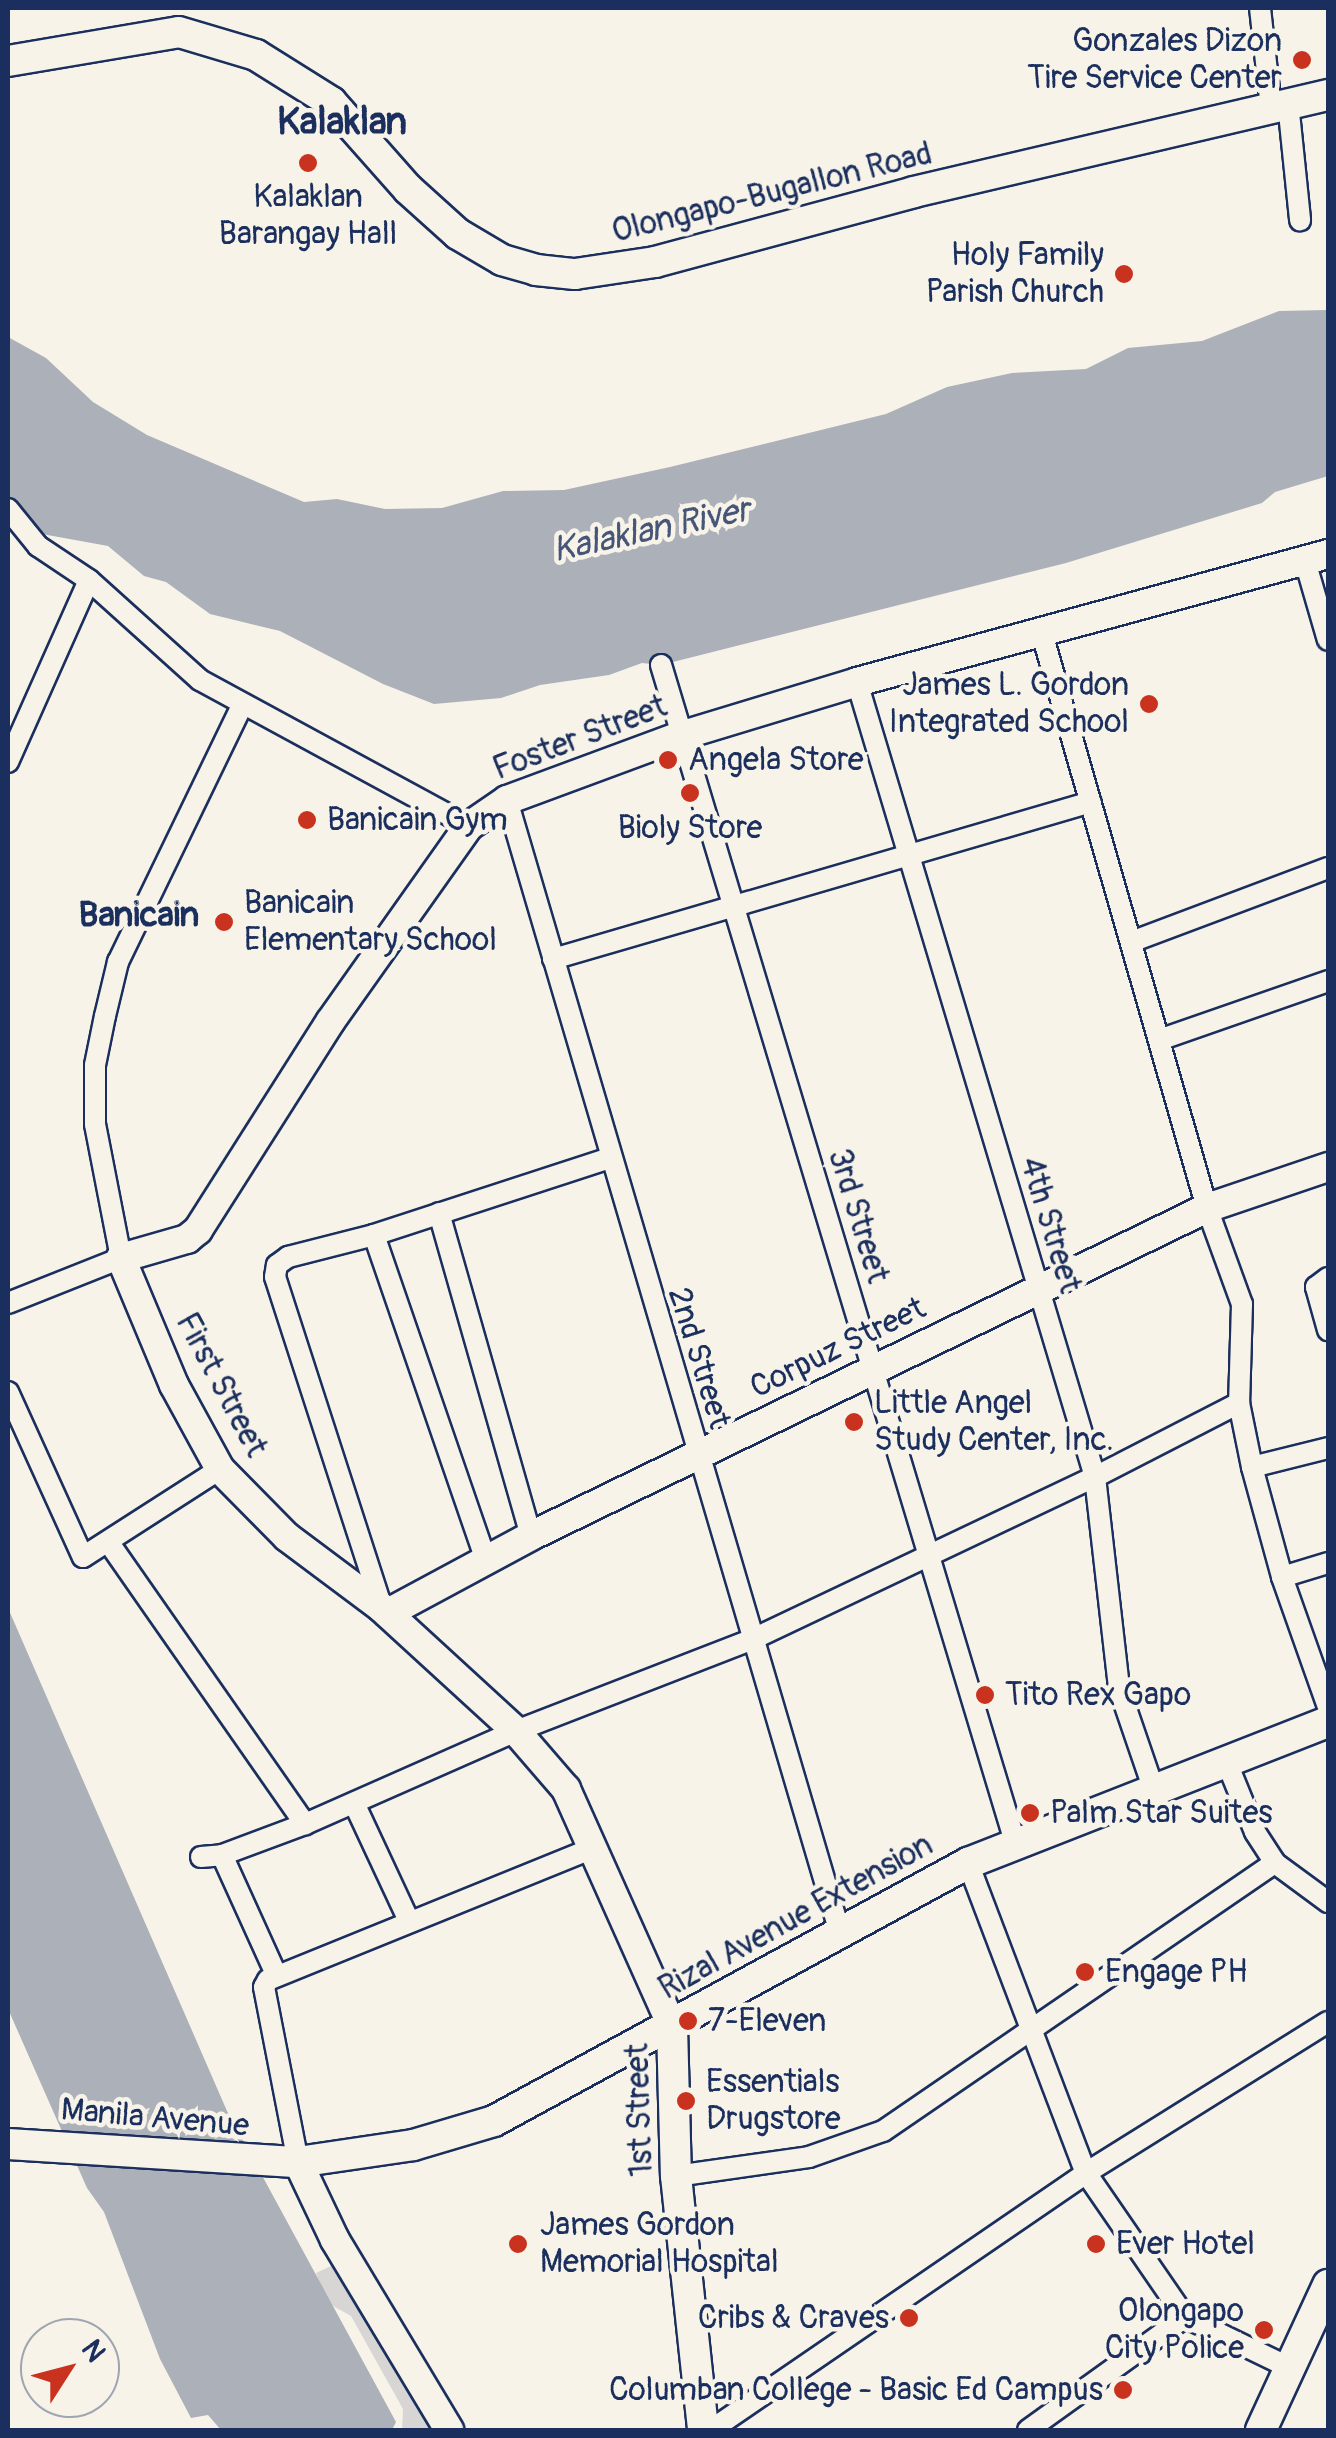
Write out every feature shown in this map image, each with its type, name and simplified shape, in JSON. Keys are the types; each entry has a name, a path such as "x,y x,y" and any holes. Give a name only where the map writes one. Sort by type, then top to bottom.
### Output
{"main road":[{"name":"Olongapo-Bugallon Road","path":"8,61 179,32 256,55 331,102 408,189 458,234 502,260 536,270 575,274 655,262 914,192 1328,96"},
{"name":"Rizal Avenue Extension","path":"298,2162 413,2145 494,2121 968,1863 1328,1722"},
{"name":"1st Street","path":"672,2026 676,2176 703,2430"},
{"name":"Manila Avenue","path":"8,2144 298,2162"},
{"path":"1261,2430 1290,2368 1319,2328 1328,2286"}],"street":[{"path":"1260,8 1300,220"},
{"path":"8,509 48,556 89,580 200,680 469,826"},
{"path":"1316,558 1328,640"},
{"name":"Foster Street","path":"8,1303 122,1258 187,1240 198,1230 330,1022 469,826 506,800 683,736 857,682 1316,558"},
{"path":"8,762 89,580"},
{"path":"1041,630 1208,1208 1242,1304 1239,1403 1252,1467 1282,1577 1328,1706"},
{"name":"3rd Street","path":"660,665 1015,1842"},
{"name":"4th Street","path":"857,682 1096,1478 1119,1688 1154,1790"},
{"name":"First Street","path":"242,706 118,962 105,1016 96,1064 94,1124 122,1258 174,1384 220,1468 287,1537 385,1611 516,1731 566,1790 672,2026"},
{"name":"2nd Street","path":"506,800 608,1158 840,1932"},
{"path":"554,959 1091,802"},
{"path":"1131,942 1328,868"},
{"path":"1159,1040 1328,981"},
{"path":"385,1611 275,1276 278,1265 288,1257 374,1234 608,1158"},
{"name":"Corpuz Street","path":"385,1611 1208,1208 1328,1167"},
{"path":"439,1213 532,1536"},
{"path":"374,1234 486,1560"},
{"path":"1323,1285 1328,1330"},
{"path":"8,1392 79,1554 88,1557 220,1468"},
{"path":"276,1974 212,1856 305,1824 516,1731 751,1640 1096,1478 1239,1403"},
{"path":"1252,1467 1328,1448"},
{"path":"108,1543 305,1824"},
{"path":"1282,1577 1328,1563"},
{"path":"1227,1763 1256,1832 1275,1864 1328,1902"},
{"path":"354,1803 409,1921"},
{"path":"449,2430 335,2240 298,2162 264,1988 276,1974 593,1848"},
{"path":"968,1863 1028,2030 1086,2173 1185,2318 1290,2368"},
{"path":"676,2176 809,2157 865,2140 1275,1864"},
{"path":"711,2430 1086,2173 1328,2022"},
{"path":"1028,2430 1185,2318"}],"shaded area":[{"path":"344,2260 439,2430 402,2430 403,2409 351,2316 326,2302 316,2273"}],"water":[{"name":"Kalaklan River","path":"1328,310 1328,476 1275,492 1262,503 1066,563 661,665 642,663 609,675 540,685 501,698 434,704 383,684 280,631 210,614 166,582 144,576 108,546 42,534 8,504 8,337 46,358 93,402 147,435 304,502 337,499 385,509 442,508 503,491 564,490 670,467 886,414 947,387 1012,373 1086,369 1128,348 1202,341 1279,311"},
{"path":"8,1608 227,2111 396,2422 392,2430 221,2430 208,2415 191,2418 160,2359 104,2212 87,2188 8,2009"}],"place":[{"name":"Gonzales Dizon Tire Service Center","path":"1302,60"},
{"name":"Kalaklan Barangay Hall","path":"308,163"},
{"name":"Holy Family Parish Church","path":"1124,274"},
{"name":"James L. Gordon Integrated School","path":"1149,704"},
{"name":"Angela Store","path":"668,760"},
{"name":"Bioly Store","path":"690,793"},
{"name":"Banicain Gym","path":"307,820"},
{"name":"Banicain Elementary School","path":"224,922"},
{"name":"Little Angel Study Center, Inc.","path":"854,1422"},
{"name":"Tito Rex Gapo","path":"985,1695"},
{"name":"Palm Star Suites","path":"1030,1813"},
{"name":"Engage PH","path":"1085,1972"},
{"name":"7-Eleven","path":"688,2021"},
{"name":"Essentials Drugstore","path":"686,2101"},
{"name":"James Gordon Memorial Hospital","path":"518,2244"},
{"name":"Ever Hotel","path":"1096,2244"},
{"name":"Cribs & Craves","path":"909,2318"},
{"name":"Olongapo City Police","path":"1264,2330"},
{"name":"Columban College - Basic Ed Campus","path":"1123,2390"}],"district":[{"name":"Kalaklan","path":"342,123"},
{"name":"Banicain","path":"139,915"}]}
